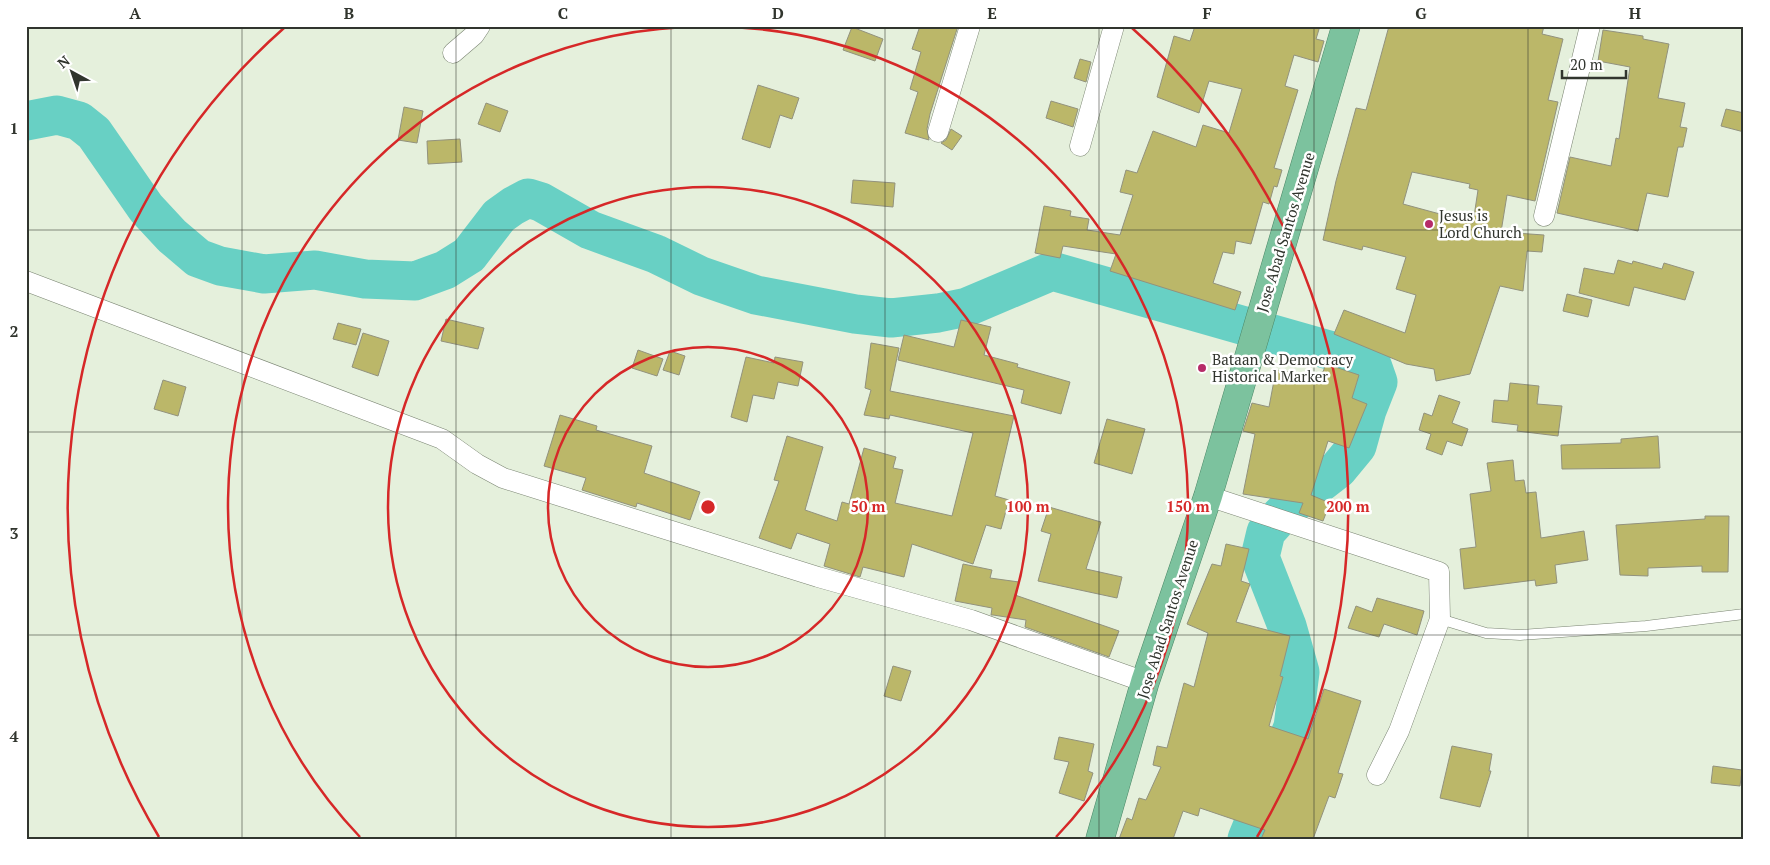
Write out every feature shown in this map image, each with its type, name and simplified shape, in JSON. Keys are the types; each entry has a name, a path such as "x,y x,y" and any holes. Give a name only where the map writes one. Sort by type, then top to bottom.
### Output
{"highway":[{"name":"Jose Abad Santos Avenue","path":"1100,839 1145,682 1208,496 1246,360 1346,26"}],"street":[{"path":"453,53 474,35 480,26"},
{"path":"938,132 970,26"},
{"path":"1080,146 1114,26"},
{"path":"1544,216 1590,26"},
{"path":"26,281 442,439 477,464 503,478 818,577 971,620 1145,682"},
{"path":"1208,496 1440,572 1440,619 1399,731 1376,775"}],"lane":[{"path":"1440,619 1486,634 1520,635 1646,626 1744,614"}],"building":[{"path":"920,26 958,26 930,114 927,129 929,140 905,133 918,92 910,89 921,52 912,49"},
{"path":"1195,26 1320,26 1316,39 1324,41 1318,62 1294,55 1285,86 1298,90 1274,168 1282,170 1277,187 1274,186 1269,204 1263,202 1251,244 1236,241 1234,254 1223,252 1213,283 1241,292 1235,310 1110,271 1116,254 1063,246 1060,258 1035,253 1044,206 1071,211 1070,216 1089,219 1087,230 1120,235 1133,195 1120,192 1126,170 1137,173 1153,131 1196,147 1203,125 1229,133 1242,89 1209,81 1199,113 1157,97 1174,36 1190,41"},
{"path":"1389,26 1544,26 1542,34 1563,39 1548,100 1558,102 1535,201 1507,195 1501,232 1544,235 1542,252 1527,251 1523,291 1500,286 1470,374 1436,381 1434,369 1406,364 1334,334 1344,310 1405,333 1416,295 1396,289 1406,257 1363,246 1362,250 1323,240 1336,181 1356,108 1366,110","holes":["1412,172 1470,184 1469,188 1478,190 1473,223 1403,204"]},
{"path":"852,27 883,39 875,61 843,50"},
{"path":"1603,30 1643,36 1643,39 1669,44 1658,98 1685,103 1680,127 1687,128 1683,147 1678,147 1668,197 1647,193 1638,231 1557,213 1570,157 1611,166 1616,138 1619,139 1630,67 1598,61"},
{"path":"1080,59 1091,62 1086,82 1074,78"},
{"path":"758,85 799,98 792,119 780,115 770,148 742,139"},
{"path":"1051,101 1078,109 1073,127 1046,118"},
{"path":"486,103 508,111 500,132 478,124"},
{"path":"404,107 423,111 417,143 398,140"},
{"path":"1726,109 1744,113 1744,132 1721,126"},
{"path":"951,129 962,136 952,150 941,143 946,140"},
{"path":"460,139 462,162 428,164 427,141"},
{"path":"853,180 895,183 893,207 851,203"},
{"path":"1618,260 1632,264 1633,261 1662,269 1664,263 1694,272 1685,300 1634,287 1629,306 1579,293 1584,268 1614,274"},
{"path":"1567,294 1592,300 1588,317 1563,311"},
{"path":"446,319 484,328 478,349 441,341"},
{"path":"961,320 991,327 984,355 1018,364 1017,367 1070,382 1061,414 1021,403 1024,390 898,360 904,335 954,347"},
{"path":"338,323 361,329 356,345 333,339"},
{"path":"363,333 389,341 378,376 352,367"},
{"path":"871,343 899,348 890,391 1014,416 995,496 1009,500 1001,529 986,525 973,564 912,544 904,577 863,567 860,577 824,566 830,544 797,533 791,549 759,538 779,481 774,480 787,436 823,447 805,510 837,521 842,502 849,504 864,448 896,457 893,468 903,470 895,503 952,516 973,433 890,415 889,419 864,415 871,390 865,388"},
{"path":"638,350 663,359 657,376 632,368"},
{"path":"670,351 685,356 679,375 663,370"},
{"path":"746,357 774,363 775,357 803,362 798,386 778,382 774,399 753,395 747,422 731,417"},
{"path":"1326,364 1359,375 1352,398 1367,404 1349,448 1328,441 1311,495 1330,503 1323,521 1299,513 1303,503 1243,494 1255,434 1243,431 1252,403 1269,407 1276,370 1321,377"},
{"path":"163,380 186,387 178,416 154,409"},
{"path":"1510,383 1539,386 1537,404 1562,406 1558,436 1517,431 1518,425 1492,422 1494,400 1508,401"},
{"path":"1439,395 1460,402 1452,423 1468,429 1462,446 1447,441 1442,455 1426,449 1431,434 1419,430 1424,413 1432,416"},
{"path":"560,415 597,426 596,430 652,446 644,473 700,492 690,520 637,503 636,507 582,490 586,478 544,466"},
{"path":"1107,419 1145,429 1132,474 1094,463"},
{"path":"1658,436 1660,468 1562,469 1561,445 1621,443 1621,439"},
{"path":"1513,460 1515,481 1524,480 1526,493 1536,492 1541,538 1584,531 1588,560 1555,565 1557,583 1536,586 1535,580 1464,589 1460,549 1476,547 1470,494 1491,491 1487,463"},
{"path":"1049,507 1101,522 1086,569 1122,577 1117,598 1038,581 1051,534 1041,531"},
{"path":"1705,516 1729,516 1728,572 1702,572 1702,566 1648,568 1648,576 1620,575 1616,525 1705,519"},
{"path":"1226,544 1249,549 1241,581 1250,584 1236,622 1290,636 1280,676 1283,677 1269,726 1308,739 1324,689 1361,701 1338,773 1343,774 1335,798 1329,796 1313,839 1261,839 1265,830 1200,808 1198,816 1183,811 1173,839 1119,839 1127,818 1132,820 1139,798 1146,800 1161,767 1153,765 1157,746 1167,748 1184,683 1194,687 1208,633 1187,624 1212,564 1221,566"},
{"path":"963,564 992,570 990,578 1019,582 1015,595 1119,631 1109,657 1025,627 1026,620 991,615 992,608 955,601"},
{"path":"1377,598 1424,611 1417,635 1384,624 1379,637 1348,628 1356,606 1372,612"},
{"path":"893,666 911,671 901,701 884,696"},
{"path":"1059,737 1094,744 1088,771 1093,773 1084,801 1059,793 1069,762 1054,759"},
{"path":"1452,746 1492,754 1489,771 1491,771 1480,807 1440,798"},
{"path":"1713,766 1742,770 1740,786 1711,783"}],"waterway":[{"path":"26,121 57,115 79,121 94,133 146,208 172,236 198,258 220,266 264,274 315,270 365,279 415,281 445,270 469,255 499,216 528,198 541,202 590,230 656,254 701,276 756,295 855,314 891,318 938,313 967,307 1052,271 1371,362 1378,382 1367,410 1357,446 1338,469 1280,516"},
{"path":"1247,839 1293,727 1300,672 1287,626 1260,557 1266,532 1275,522"}],"place":[{"name":"Jesus is Lord Church","path":"1429,224"},
{"name":"Bataan & Democracy Historical Marker","path":"1202,368"}]}
